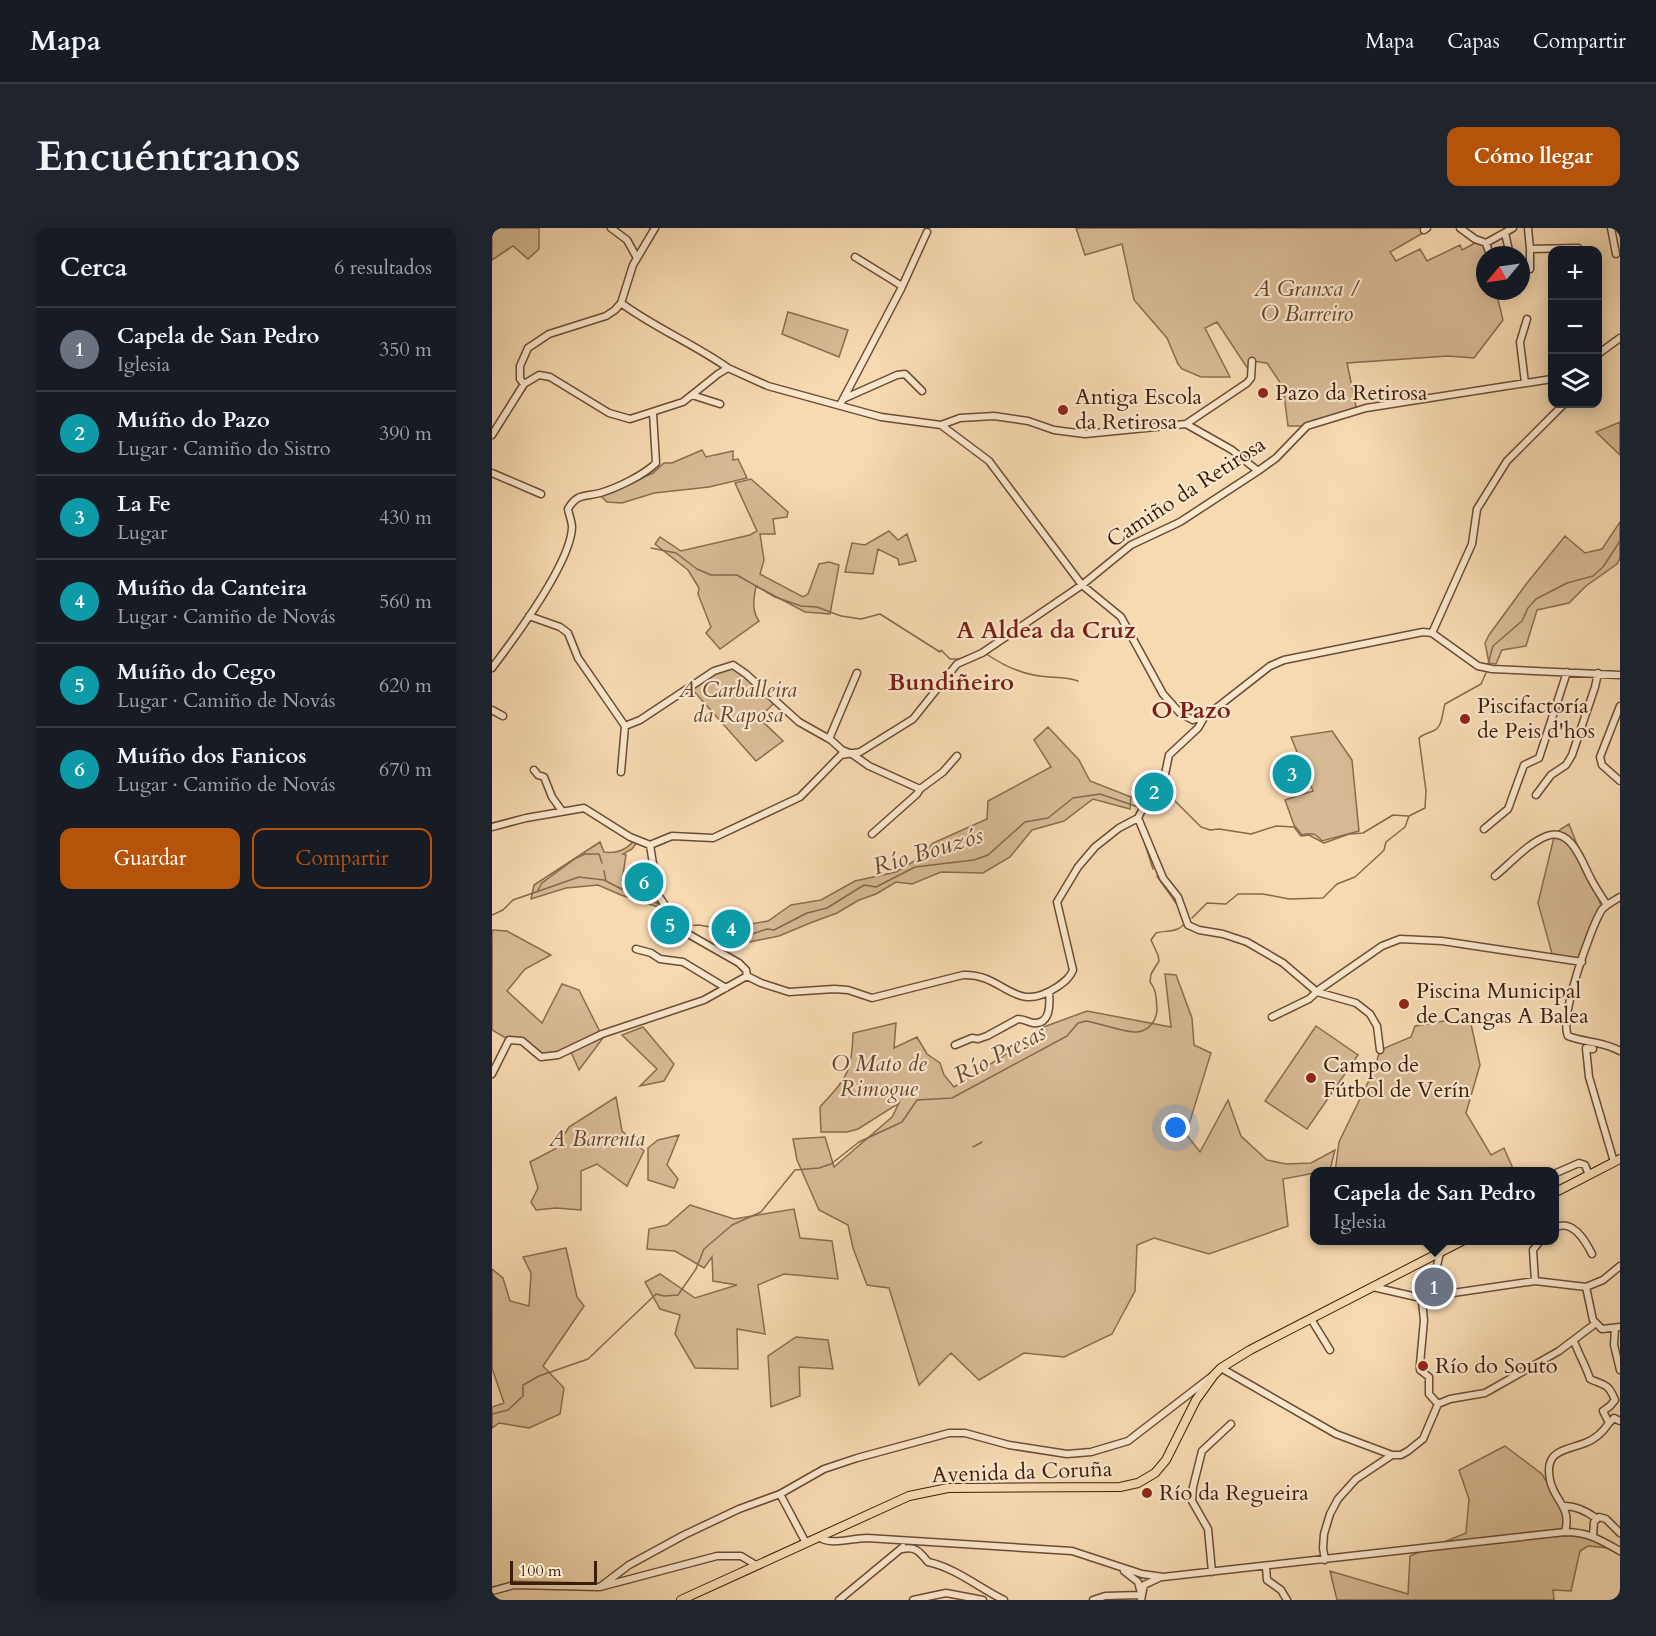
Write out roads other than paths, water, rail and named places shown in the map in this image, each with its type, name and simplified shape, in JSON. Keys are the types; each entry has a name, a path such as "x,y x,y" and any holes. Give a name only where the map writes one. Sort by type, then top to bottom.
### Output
{"main road":[{"path":"1559,1190 1617,1161"},
{"name":"Avenida da Coruña","path":"681,1600 806,1543 821,1539 909,1496 948,1488 1120,1487 1138,1483 1155,1473 1166,1460 1196,1400 1221,1368 1250,1350 1455,1245"}],"street":[{"path":"611,228 627,240 637,258"},
{"path":"524,384 520,379 520,366 528,348 549,334 606,316 621,303 633,265 655,228"},
{"path":"1460,228 1475,239 1486,243 1513,228"},
{"path":"1528,228 1530,246"},
{"path":"1611,228 1616,254"},
{"path":"841,403 902,286 927,232"},
{"path":"1505,233 1508,246"},
{"path":"1530,249 1548,249"},
{"path":"855,257 902,286"},
{"path":"621,303 642,318 705,352 728,368 768,386 841,403 881,417 941,425 960,418 994,416 1028,421 1054,430 1085,434 1186,424 1247,383 1251,378 1252,361"},
{"path":"1525,383 1520,342 1527,319"},
{"path":"1602,351 1620,338"},
{"path":"492,435 524,384 539,375 550,377 609,413 630,419 683,402 728,368"},
{"path":"841,403 897,375 905,374 922,391"},
{"name":"Camiño da Retirosa","path":"650,845 672,836 713,838 800,797 841,755 860,752 913,719 957,664 982,653 1082,585 1131,546 1180,522 1258,471 1276,458 1307,426 1366,408 1548,380"},
{"path":"692,395 720,404"},
{"path":"1432,633 1472,544 1478,509 1507,461 1560,408"},
{"path":"492,668 529,616 560,566 569,545 572,526 568,509 572,501 612,488 645,472 656,463 653,413"},
{"path":"1186,424 1233,450 1258,471"},
{"path":"941,425 989,461 1082,585 1121,616 1163,694 1180,713 1193,720 1206,716"},
{"path":"492,473 541,494"},
{"path":"529,616 546,620 567,633 578,658 625,726 621,772"},
{"path":"747,976 789,992 848,990 872,998 975,974 1019,996 1032,998 1049,992 1067,979 1073,970 1058,902 1078,867 1095,847 1119,828 1138,818 1161,789 1169,755 1198,729 1206,716 1270,666 1284,660 1423,632 1432,633 1478,666 1492,669 1620,675"},
{"path":"625,726 640,720 714,670 733,665 746,674 798,722 829,739 842,750 869,766 920,789"},
{"path":"1484,829 1508,809 1524,765 1539,758 1567,672"},
{"path":"829,739 857,673"},
{"path":"1536,795 1557,769 1566,765 1572,755 1598,673"},
{"path":"1620,706 1600,757 1602,765 1620,781"},
{"path":"492,710 502,716"},
{"path":"872,834 920,789 943,772 957,756"},
{"path":"534,770 538,775 544,777 552,796 562,811"},
{"path":"492,827 526,818 584,808 630,837 650,845 658,895 683,931 739,963 746,970 747,976"},
{"path":"1138,818 1163,878 1178,897 1188,925 1199,930 1223,934 1261,949 1319,990 1356,1003 1365,1009 1377,1026 1380,1050"},
{"path":"1495,876 1531,846 1555,834 1569,842 1580,854 1590,878 1607,905"},
{"path":"1620,897 1602,908 1569,1001 1565,1030 1568,1036 1577,1040 1597,1042 1620,1051"},
{"path":"1272,1017 1309,999 1382,946 1406,938 1526,952 1582,962"},
{"path":"636,949 651,953 660,959 683,962 726,988"},
{"path":"492,1074 509,1040 522,1041 541,1057 558,1055 602,1034 704,1000 747,976"},
{"path":"955,1045 972,1038 987,1036 1018,1019 1035,1024 1041,1021 1051,1005 1049,992"},
{"path":"1593,1049 1586,1048 1587,1068 1617,1161"},
{"path":"1559,1172 1579,1163 1585,1166 1589,1175"},
{"path":"1559,1225 1568,1225 1585,1240 1592,1254"},
{"path":"1438,1404 1429,1394 1429,1377 1420,1370 1424,1320 1421,1293 1435,1274 1438,1255 1449,1245"},
{"path":"1535,1281 1533,1250 1537,1245"},
{"path":"1373,1287 1421,1298 1432,1303 1453,1293 1535,1281 1586,1287 1603,1280 1620,1266"},
{"path":"1586,1287 1593,1320 1602,1329 1618,1328 1614,1345 1620,1370"},
{"path":"1311,1319 1330,1350"},
{"path":"1221,1368 1336,1434 1392,1455 1401,1455 1423,1439 1438,1404 1450,1399 1485,1393 1574,1341 1596,1323"},
{"path":"1574,1341 1585,1362 1590,1380 1611,1388 1615,1400 1603,1411 1610,1422"},
{"path":"600,1587 629,1565 684,1535 739,1509 780,1494 824,1470 857,1458 949,1433 965,1433 1009,1445 1067,1454 1100,1449 1128,1441 1214,1375"},
{"path":"1565,1532 1567,1525 1565,1506 1551,1486 1548,1468 1554,1455 1567,1448 1586,1443 1602,1433 1614,1418 1620,1421"},
{"path":"1212,1572 1208,1529 1192,1501 1193,1487 1202,1451 1231,1424"},
{"path":"1325,1560 1324,1534 1330,1514 1338,1499 1356,1479 1392,1455"},
{"path":"780,1494 806,1543"},
{"path":"1565,1506 1586,1511 1596,1518 1606,1519 1620,1533"},
{"path":"1593,1536 1593,1524 1596,1518"},
{"path":"1141,1583 1163,1577 1565,1532 1581,1532 1593,1536 1620,1551"},
{"path":"832,1533 842,1540"},
{"path":"821,1539 834,1542 867,1538 1072,1551 1137,1572 1163,1577"},
{"path":"902,1549 904,1541"},
{"path":"839,1600 872,1571 902,1549 910,1547 918,1549 928,1562 940,1565 944,1569 974,1581 988,1593 1004,1600"},
{"path":"492,1591 514,1585 600,1587 717,1556 741,1556 756,1565"},
{"path":"1118,1566 1141,1583"},
{"path":"1266,1567 1267,1580 1281,1590 1287,1600"},
{"path":"1093,1600 1105,1596 1141,1596 1141,1583 1137,1572"},
{"path":"1141,1583 1149,1575"},
{"path":"913,1600 946,1593 983,1600"}],"waterway":[{"name":"Río Bouzós","path":"1488,664 1493,646 1522,621 1528,608 1536,599 1567,583 1593,576 1603,567 1620,541"},
{"path":"651,548 676,553 697,569 711,575 737,575 775,597 801,606 817,607 841,616 861,619 880,614 940,652 941,650 950,659 967,656"},
{"path":"988,655 1002,664 1025,673 1078,681"},
{"name":"Río Bouzós","path":"1192,918 1207,903 1226,904 1238,894 1263,894 1289,899 1323,898 1337,884 1355,877 1384,850 1386,842 1405,827 1409,816 1425,808 1426,791 1419,738 1439,726 1445,704 1481,684 1486,673"},
{"name":"Río Bouzós","path":"683,926 699,925 721,929 736,937 767,929 774,930 807,913 827,908 864,885 876,887 915,867 974,860 988,855 1025,822 1048,818 1073,798 1100,794 1141,808 1153,787 1157,788"},
{"path":"1165,791 1201,827 1210,830 1219,829 1251,834 1276,826 1294,827 1301,836 1309,835 1324,843 1349,834 1363,833 1393,815 1408,816"},
{"name":"Río Bouzós","path":"1142,835 1153,869"},
{"path":"538,890 542,883 585,854 599,854 602,863"},
{"path":"604,871 606,881"},
{"name":"Río Bouzós","path":"1157,876 1178,906 1181,916"},
{"name":"Río Bouzós","path":"492,915 503,910 513,900 579,877 604,880 635,896 660,904 670,917"},
{"name":"Río Presas","path":"492,1414 508,1410 523,1396 523,1385 539,1376 588,1359 656,1294 678,1295 696,1269 704,1249 732,1225 761,1212 795,1170 819,1168 831,1164 859,1142 902,1122 917,1100 952,1098 1067,1036 1078,1023 1086,1021 1132,1032 1149,1027 1157,1013 1155,991 1150,982 1151,974 1159,961 1151,940 1156,933 1176,930 1185,922"},
{"path":"973,1147 982,1142"}],"place":[{"name":"Pazo da Retirosa","path":"1263,393"},
{"name":"Antiga Escola da Retirosa","path":"1063,410"},
{"name":"Piscifactoría de Peis d'hos","path":"1465,719"},
{"name":"La Fe","path":"1292,774"},
{"name":"Muíño do Pazo","path":"1154,792"},
{"name":"Muíño dos Fanicos","path":"644,882"},
{"name":"Muíño do Cego","path":"670,925"},
{"name":"Muíño da Canteira","path":"731,929"},
{"name":"Piscina Municipal de Cangas A Balea","path":"1404,1004"},
{"name":"Campo de Fútbol de Verín","path":"1311,1078"},
{"name":"Capela de San Pedro","path":"1434,1287"},
{"name":"Río do Souto","path":"1423,1366"},
{"name":"Río da Regueira","path":"1147,1493"}],"district":[{"name":"A Aldea da Cruz","path":"1046,630"},
{"name":"Bundiñeiro","path":"951,682"},
{"name":"O Pazo","path":"1191,710"}],"park label":[{"name":"A Granxa / O Barreiro","path":"1307,302"},
{"name":"A Carballeira da Raposa","path":"738,702"},
{"name":"O Mato de Rimogue","path":"879,1076"},
{"name":"A Barrenta","path":"597,1139"}]}
